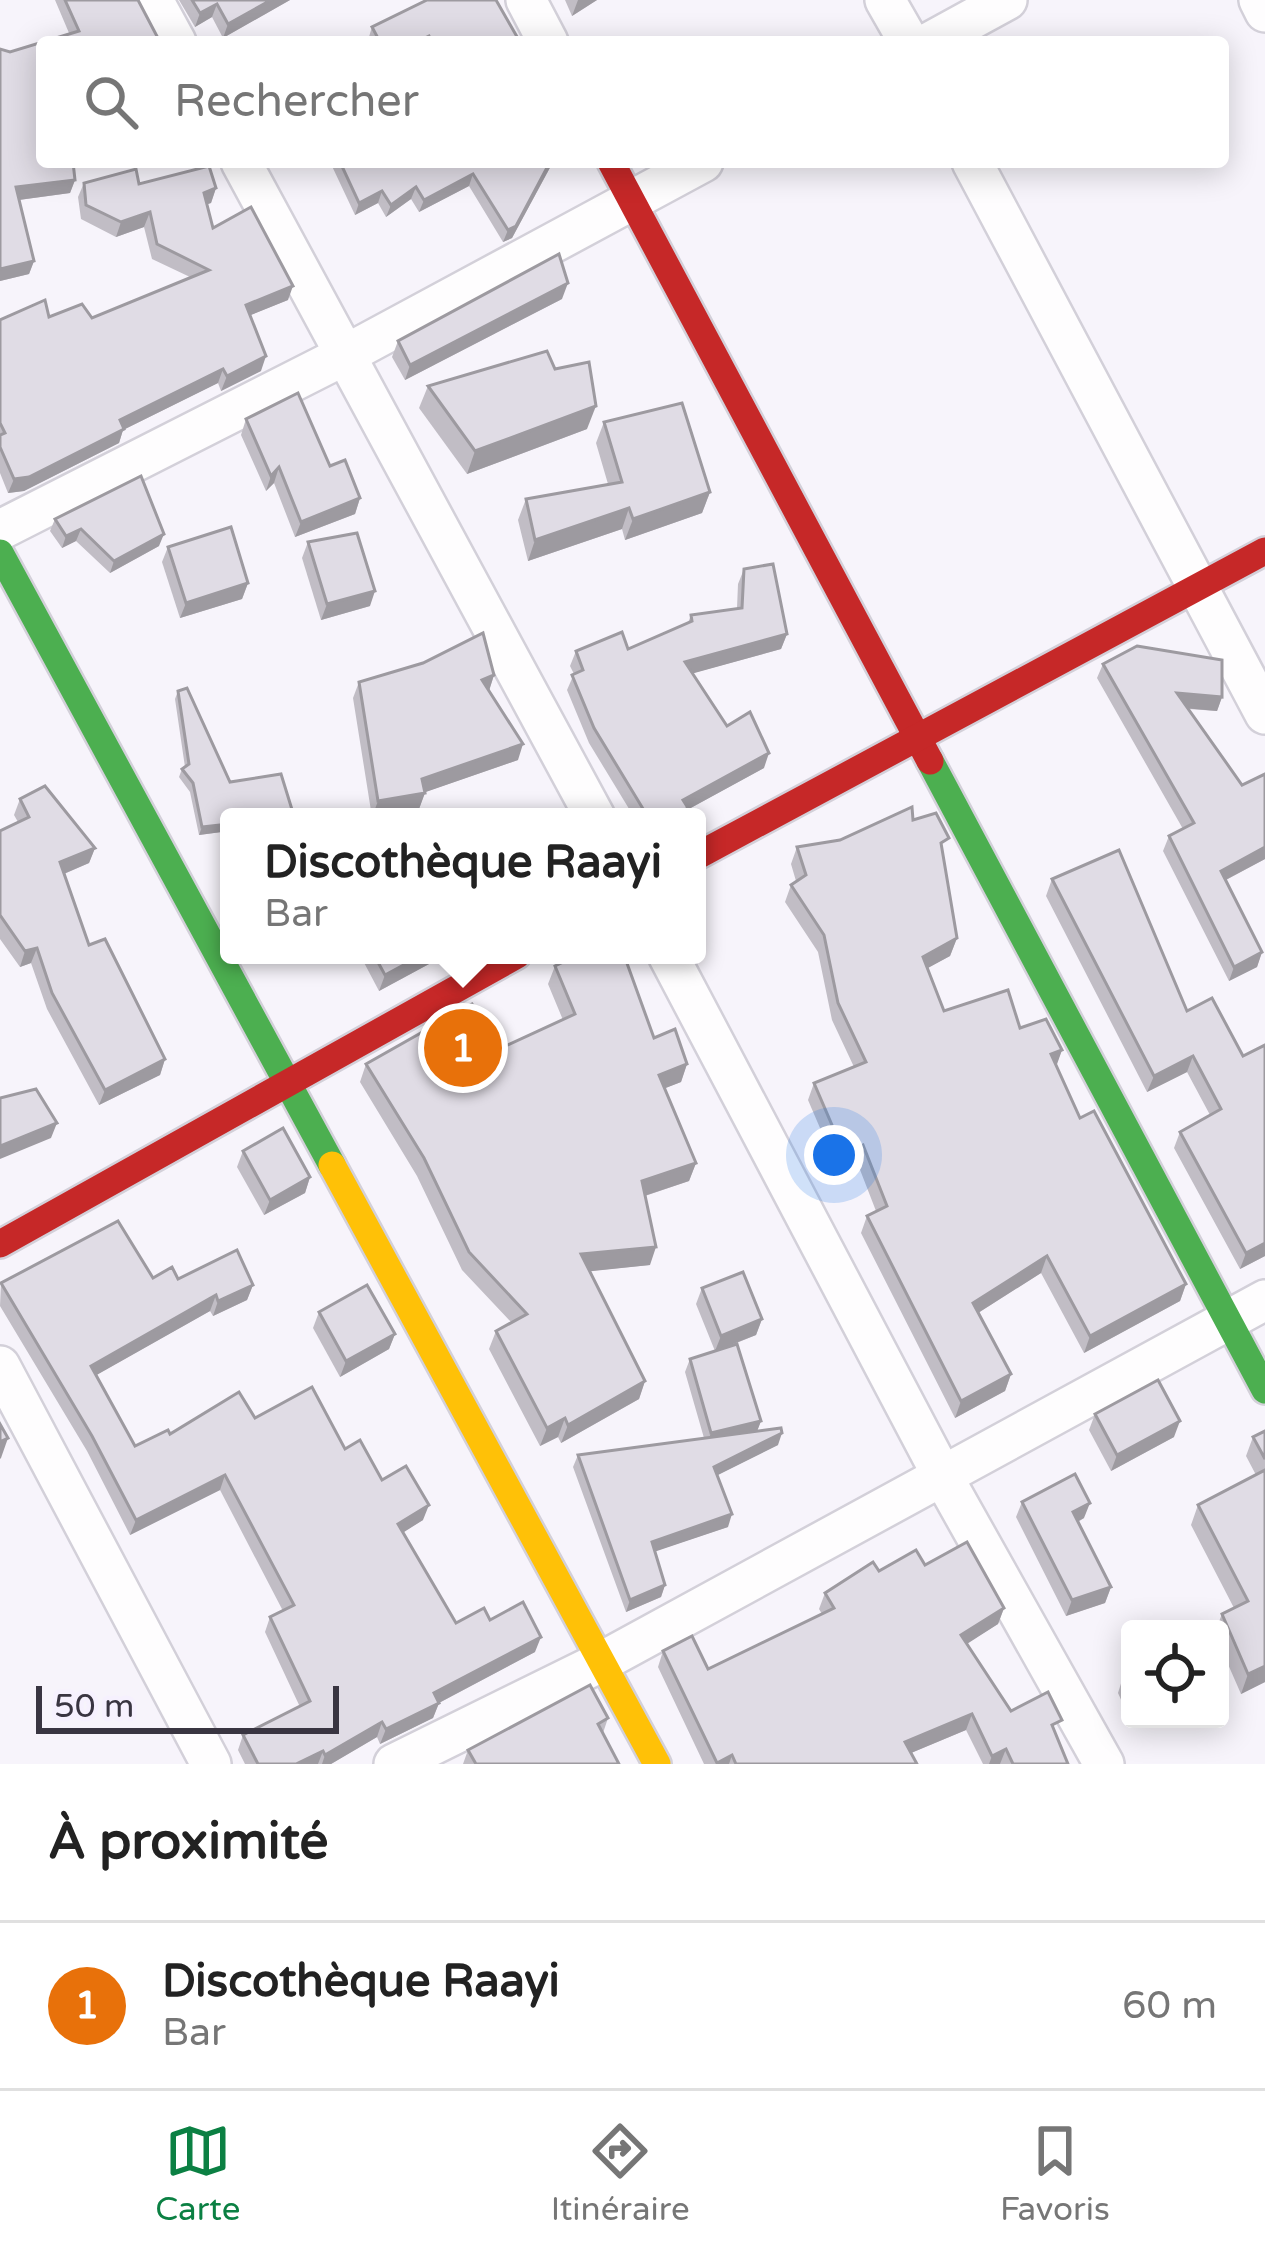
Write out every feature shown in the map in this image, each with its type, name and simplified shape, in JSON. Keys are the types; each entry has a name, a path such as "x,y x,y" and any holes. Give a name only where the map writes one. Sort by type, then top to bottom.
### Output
{"street":[{"path":"153,0 173,36"},
{"path":"526,0 545,36"},
{"path":"885,0 905,36"},
{"path":"941,36 1007,0"},
{"path":"1259,0 1265,12"},
{"path":"244,168 590,808"},
{"path":"614,168 1265,1390"},
{"path":"0,530 345,355 692,168"},
{"path":"975,168 1265,714"},
{"path":"706,851 1265,551"},
{"path":"0,553 220,959"},
{"path":"223,964 657,1764"},
{"path":"0,1244 502,964"},
{"path":"673,964 944,1477 1104,1764"},
{"path":"394,1764 604,1661 1265,1300"},
{"path":"0,1366 211,1764"}],"building":[{"path":"65,0 138,0 157,36 63,36 79,31"},
{"path":"192,0 271,0 228,24 217,4 200,13"},
{"path":"427,0 496,0 517,36 377,36 372,27"},
{"path":"36,44 36,168 74,168 75,180 16,187 34,261 0,269 0,49 10,52"},
{"path":"210,168 216,188 204,193 213,228 251,207 293,286 246,305 266,356 227,376 223,369 120,420 124,429 29,477 14,479 0,447 0,435 5,433 0,423 0,320 45,300 49,317 82,304 92,318 209,270 157,244 150,212 121,222 86,205 84,183 136,169 139,184"},
{"path":"343,168 547,168 516,226 508,230 473,174 424,200 416,187 391,205 382,191 359,203"},
{"path":"559,254 568,283 410,365 398,341"},
{"path":"547,351 555,369 589,362 596,406 475,451 428,386"},
{"path":"298,393 330,466 345,460 360,498 301,522 279,467 271,476 246,419"},
{"path":"682,403 710,492 633,519 629,508 535,540 526,499 622,482 604,422"},
{"path":"141,476 164,534 114,561 81,529 66,536 55,519"},
{"path":"231,527 248,583 186,603 168,547"},
{"path":"357,533 375,591 327,604 308,542"},
{"path":"773,564 787,634 685,662 727,726 750,712 769,753 683,800 688,808 643,808 594,728 572,675 583,670 576,651 622,632 628,649 692,621 691,615 742,608 744,569"},
{"path":"483,633 494,675 482,680 523,744 422,779 425,793 378,801 359,682 423,663"},
{"path":"1137,646 1222,660 1222,697 1177,693 1242,785 1265,774 1265,847 1221,871 1262,952 1234,967 1169,836 1194,823 1103,664"},
{"path":"187,688 230,782 281,774 292,808 220,808 220,825 202,827 193,783 182,769 189,764 178,691"},
{"path":"45,786 95,848 60,862 89,945 105,939 165,1059 105,1090 52,993 37,948 25,951 0,915 0,831 29,817 20,799"},
{"path":"912,807 913,820 936,813 949,838 941,843 957,938 923,957 944,1011 1008,990 1020,1028 1046,1019 1062,1050 1051,1054 1080,1118 1094,1111 1186,1284 1090,1336 1047,1256 973,1303 1011,1374 961,1401 867,1216 887,1206 863,1145 844,1153 814,1083 866,1062 838,1003 824,935 791,885 806,875 797,847 840,840"},
{"path":"1119,850 1187,1011 1212,998 1243,1056 1265,1045 1265,1243 1246,1253 1180,1132 1221,1109 1193,1056 1154,1076 1052,879"},
{"path":"379,964 405,964 385,975"},
{"path":"627,964 654,1038 675,1029 687,1064 659,1075 696,1163 642,1181 656,1247 581,1254 645,1381 568,1425 565,1418 547,1428 496,1331 527,1314 469,1252 424,1158 366,1064 472,1004 499,1049 575,1014 555,966"},
{"path":"36,1089 57,1123 0,1146 0,1098"},
{"path":"283,1128 310,1177 270,1200 243,1151"},
{"path":"118,1221 153,1278 172,1267 178,1279 237,1250 253,1285 218,1301 216,1295 91,1366 135,1446 168,1430 170,1434 239,1392 255,1418 312,1387 345,1449 360,1440 382,1480 406,1466 429,1505 398,1524 456,1623 484,1608 490,1620 523,1602 541,1637 434,1693 439,1703 386,1729 382,1722 325,1755 323,1751 296,1764 258,1764 243,1735 310,1701 270,1617 294,1605 225,1475 136,1520 1,1283"},
{"path":"743,1272 762,1319 721,1336 702,1288"},
{"path":"367,1285 395,1334 346,1361 319,1312"},
{"path":"737,1344 761,1421 711,1433 690,1359"},
{"path":"1158,1380 1180,1421 1117,1455 1095,1414"},
{"path":"781,1428 782,1433 714,1467 732,1514 652,1542 665,1585 630,1600 578,1455"},
{"path":"1265,1431 1265,1459 1253,1437"},
{"path":"1265,1470 1265,1666 1248,1674 1229,1620 1222,1614 1248,1601 1198,1505"},
{"path":"1075,1474 1090,1503 1073,1512 1111,1587 1072,1600 1022,1502"},
{"path":"967,1542 1004,1608 961,1635 1011,1711 1048,1692 1062,1720 1052,1725 1068,1764 1013,1764 1006,1749 992,1756 972,1714 905,1742 917,1764 736,1764 732,1755 717,1763 663,1651 692,1636 708,1669 834,1608 825,1593 873,1562 879,1571 916,1550 925,1565"},
{"path":"590,1685 608,1718 598,1724 619,1764 476,1764 468,1750"}],"traffic: fast":[{"path":"0,553 220,959"},
{"path":"930,761 1265,1390"},
{"path":"223,964 332,1165"}],"traffic: slow":[{"path":"332,1165 657,1764"}],"traffic: jam":[{"path":"614,168 930,761"},
{"path":"706,851 1265,551"},
{"path":"0,1244 501,964"}],"place":[{"name":"Discothèque Raayi","path":"463,1048"}]}
